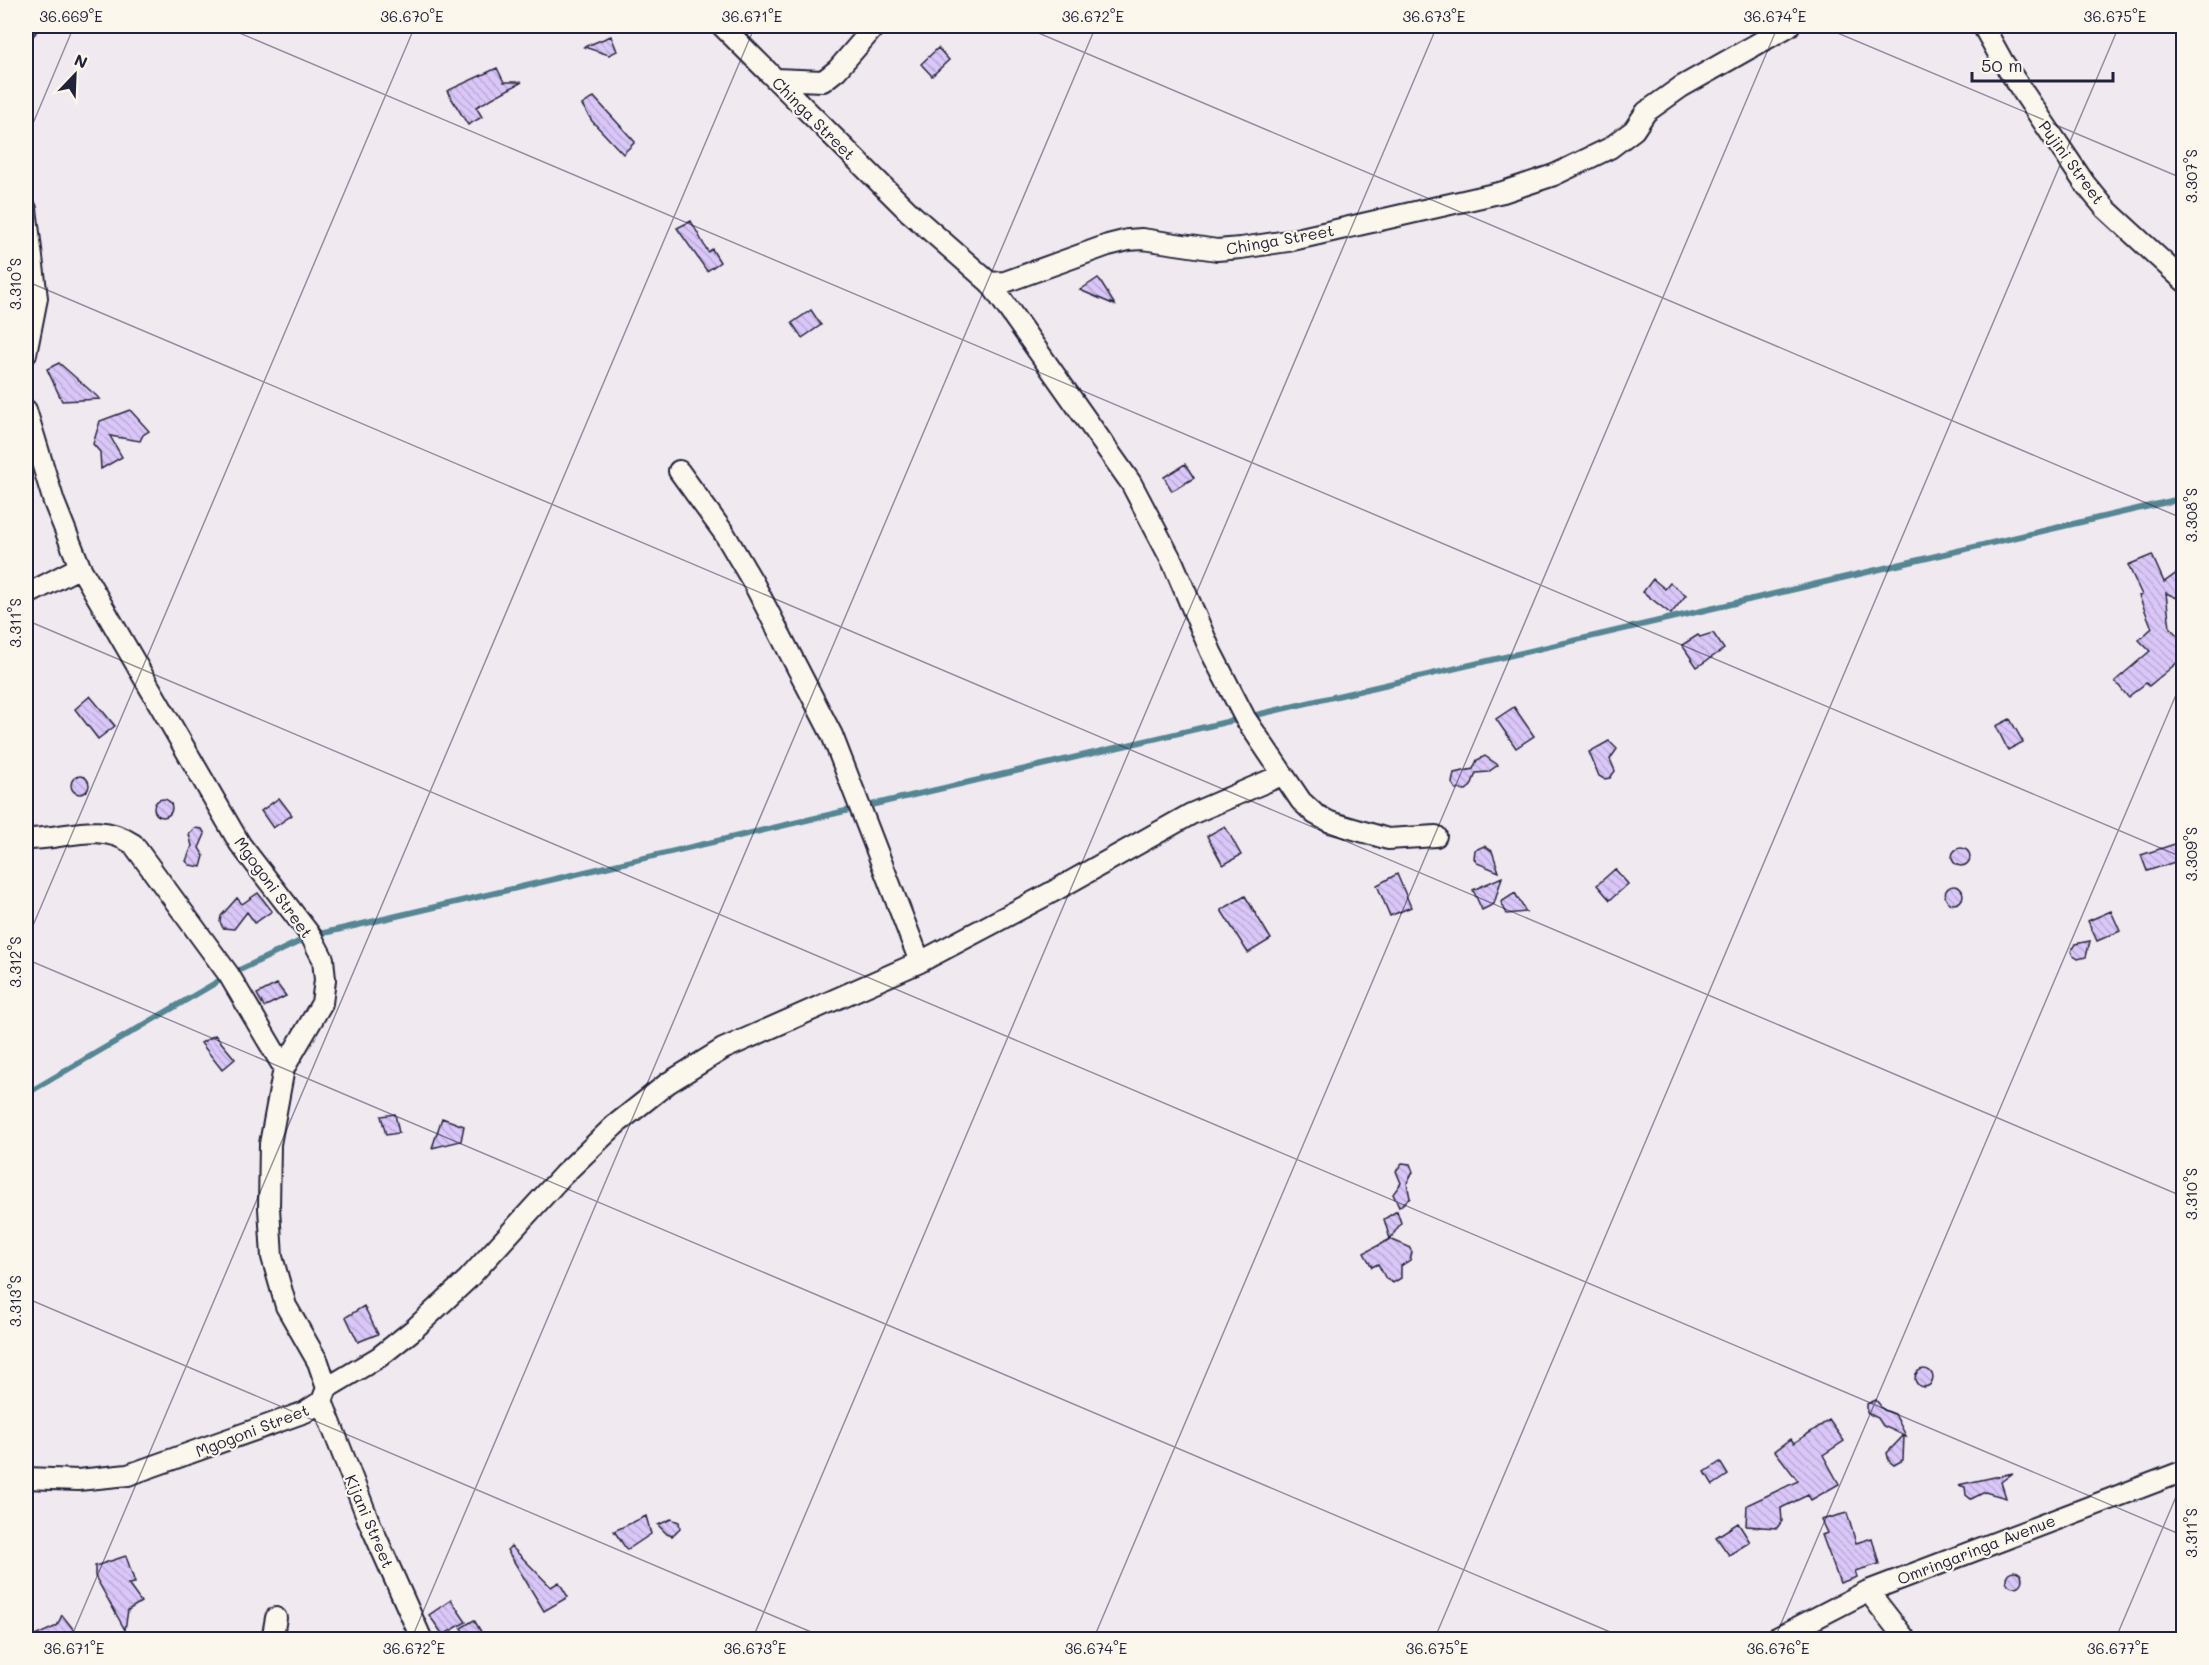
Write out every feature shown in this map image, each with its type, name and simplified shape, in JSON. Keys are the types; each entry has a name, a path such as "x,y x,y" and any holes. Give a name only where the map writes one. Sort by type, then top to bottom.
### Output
{"street":[{"name":"Chinga Street","path":"722,26 909,212 990,283 1005,282 1128,240 1142,239 1217,250 1240,248 1288,241 1503,192 1554,175 1610,148 1634,130 1646,112 1681,87 1789,26"},
{"path":"775,79 824,81 837,70 875,26"},
{"name":"Pujini Street","path":"1983,26 2003,62 2085,184 2106,209 2184,281"},
{"path":"26,210 37,298 26,354"},
{"path":"990,283 1131,483 1173,563 1211,652 1245,718 1301,801 1314,814 1330,822 1389,839 1436,836"},
{"name":"Mgogoni Street","path":"26,410 54,502 80,567 240,844 310,936 322,959 325,980 322,1002 284,1068 270,1144 269,1208 272,1257 286,1306 318,1362 324,1394 304,1412 278,1423 128,1475 78,1480 26,1478"},
{"path":"679,471 724,532 754,584 832,735 920,962"},
{"path":"26,596 80,567"},
{"path":"324,1394 371,1363 413,1330 468,1279 562,1175 615,1125 668,1083 723,1049 920,962 1033,903 1191,814 1282,775"},
{"path":"26,839 43,839 99,830 119,835 133,844 229,975 284,1068"},
{"name":"Kijani Street","path":"324,1394 368,1519 422,1640"},
{"name":"Omringaringa Avenue","path":"1773,1640 1868,1591 2184,1471"},
{"path":"1868,1591 1906,1640"},
{"path":"272,1640 276,1618"}],"building":[{"path":"611,36 617,51 609,55 584,47"},
{"path":"938,48 949,60 932,76 921,64"},
{"path":"497,68 504,82 522,82 476,107 482,117 468,125 447,91"},
{"path":"594,97 635,142 623,154 592,121 582,105"},
{"path":"691,221 708,252 712,249 720,262 707,271 677,228"},
{"path":"1098,278 1115,305 1080,290"},
{"path":"811,310 821,325 802,338 792,323"},
{"path":"59,363 100,399 62,401 47,369"},
{"path":"130,410 149,431 140,441 110,436 122,457 101,469 100,452 93,444 100,421"},
{"path":"1185,464 1194,478 1172,491 1164,477"},
{"path":"2152,555 2164,582 2184,568 2184,601 2166,593 2170,628 2184,642 2184,657 2149,686 2146,683 2128,697 2115,681 2150,651 2139,640 2152,628 2139,596 2142,595 2128,565"},
{"path":"1653,579 1665,589 1670,583 1686,595 1671,614 1643,592"},
{"path":"1713,633 1724,649 1697,667 1682,645 1698,635 1700,637"},
{"path":"90,696 115,726 98,739 75,709"},
{"path":"1514,707 1534,736 1516,748 1496,719"},
{"path":"2010,719 2023,742 2008,750 1996,726"},
{"path":"1609,741 1617,749 1610,759 1615,771 1610,778 1604,779 1599,776 1589,752"},
{"path":"1485,756 1498,765 1488,772 1476,773 1471,786 1466,790 1456,789 1452,783 1454,773 1473,769 1477,760"},
{"path":"80,776 86,779 89,785 86,791 80,794 74,791 71,785 74,779"},
{"path":"279,798 292,815 273,828 261,811"},
{"path":"163,799 169,802 172,808 169,814 163,817 157,814 154,808 157,802"},
{"path":"1225,826 1241,855 1223,865 1207,836"},
{"path":"194,828 202,829 205,834 199,848 204,856 201,867 190,865 186,861 192,846 189,834"},
{"path":"2184,841 2184,859 2147,871 2141,855"},
{"path":"1484,846 1492,851 1499,872 1477,863 1474,858 1475,850"},
{"path":"1961,848 1967,851 1970,857 1967,863 1961,866 1955,863 1952,857 1955,851"},
{"path":"1615,869 1628,884 1610,900 1597,885"},
{"path":"1397,874 1411,907 1390,916 1377,885"},
{"path":"1502,877 1494,904 1482,910 1473,890"},
{"path":"1954,886 1960,889 1963,895 1960,901 1954,904 1948,901 1945,895 1948,889"},
{"path":"258,893 272,911 255,923 247,912 234,929 223,928 220,922 221,916 237,898 242,904"},
{"path":"1515,893 1526,912 1507,914 1501,902"},
{"path":"1245,896 1271,939 1248,953 1221,910"},
{"path":"2111,911 2120,931 2097,941 2088,921"},
{"path":"2090,941 2086,957 2078,959 2073,956 2071,951 2075,944"},
{"path":"277,984 286,996 264,1007 257,994"},
{"path":"215,1035 235,1059 222,1070 201,1043"},
{"path":"395,1114 399,1133 386,1135 381,1116"},
{"path":"442,1118 464,1126 461,1141 432,1148"},
{"path":"1402,1163 1410,1164 1413,1172 1407,1183 1410,1198 1399,1207 1393,1194 1401,1183 1396,1171"},
{"path":"1397,1211 1401,1223 1390,1239 1384,1219"},
{"path":"1390,1239 1409,1247 1412,1252 1410,1260 1401,1266 1401,1278 1393,1283 1386,1279 1378,1264 1372,1267 1364,1253"},
{"path":"364,1306 378,1334 358,1342 346,1317"},
{"path":"1924,1369 1930,1372 1933,1378 1930,1384 1924,1387 1918,1384 1915,1378 1918,1372"},
{"path":"1876,1400 1884,1410 1895,1414 1906,1436 1883,1426 1878,1418 1867,1413 1867,1404"},
{"path":"1829,1420 1844,1441 1823,1455 1839,1484 1811,1500 1808,1495 1781,1508 1782,1521 1777,1528 1746,1526 1747,1505 1798,1481 1775,1451 1791,1439 1794,1443"},
{"path":"1904,1435 1903,1460 1894,1465 1889,1461 1887,1453"},
{"path":"1720,1462 1728,1475 1713,1485 1705,1472"},
{"path":"2013,1473 2001,1482 2006,1498 1985,1492 1971,1499 1966,1495 1965,1487 1958,1485"},
{"path":"1847,1513 1856,1543 1872,1538 1879,1564 1855,1571 1857,1577 1840,1583 1822,1535 1827,1533 1821,1520"},
{"path":"646,1516 651,1534 627,1550 614,1531"},
{"path":"671,1519 679,1522 680,1528 672,1536 658,1525"},
{"path":"1738,1523 1750,1542 1729,1555 1716,1537"},
{"path":"511,1546 551,1587 559,1582 568,1597 544,1611 507,1550"},
{"path":"126,1556 135,1583 128,1584 141,1602 128,1610 125,1630 95,1576 95,1566"},
{"path":"2014,1571 2022,1579 2014,1587 2006,1579"},
{"path":"451,1600 466,1622 443,1635 429,1615"},
{"path":"62,1615 82,1640 26,1640 57,1626"},
{"path":"474,1620 486,1640 468,1640 461,1628"}],"waterway":[{"path":"26,1094 229,975 311,936 2184,498"}]}
